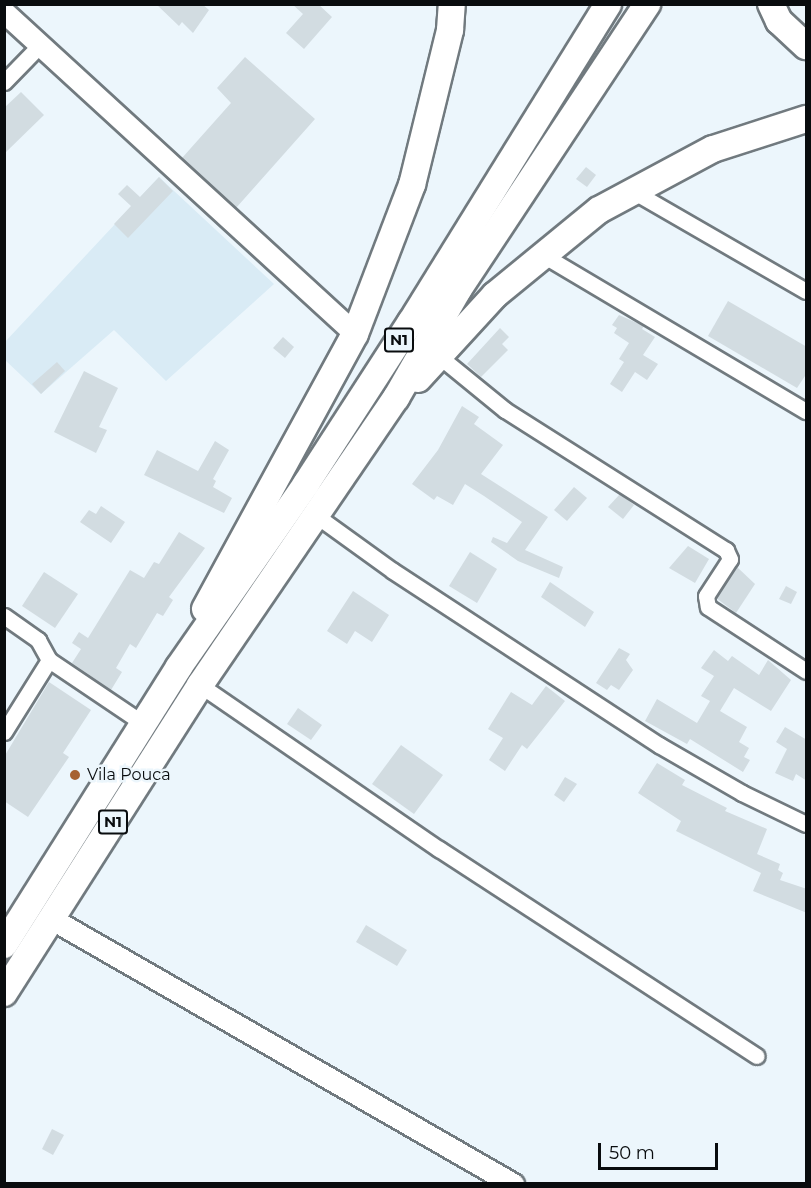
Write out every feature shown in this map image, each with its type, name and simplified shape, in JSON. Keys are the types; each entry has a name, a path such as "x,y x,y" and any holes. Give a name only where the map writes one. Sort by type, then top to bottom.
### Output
{"highway":[{"path":"179,667 219,577 355,334 412,185 450,30 452,4"},
{"name":"N1","path":"4,945 179,667 318,465 608,4"},
{"name":"N1","path":"4,993 200,685 314,514 396,398 458,290 647,4"},
{"path":"771,4 779,21 807,46"},
{"path":"396,398 440,357 495,295 543,255 631,189 713,149 807,118"}],"street":[{"path":"4,12 355,334"},
{"path":"4,82 40,45"},
{"path":"631,189 807,291"},
{"path":"543,255 807,411"},
{"path":"440,357 505,410 726,550 730,559 706,596 708,607 807,671"},
{"path":"314,514 393,571 659,745 807,824"},
{"path":"4,616 38,640 49,660 144,724"},
{"path":"4,732 49,660"},
{"path":"200,685 439,849 757,1056"},
{"path":"52,919 513,1184"}],"shaded area":[{"path":"159,177 274,284 166,381 114,330 41,394 5,360 4,343"}],"building":[{"path":"156,4 202,4 209,10 193,33 182,22 179,26"},
{"path":"292,4 318,4 332,17 304,49 286,33 303,14"},
{"path":"245,57 315,119 236,208 182,158 231,103 217,88"},
{"path":"21,92 44,115 4,154 4,108"},
{"path":"586,167 596,175 587,187 576,179"},
{"path":"159,177 173,191 128,238 114,224 131,206 118,194 127,185 140,197"},
{"path":"728,301 807,347 807,373 797,388 708,336"},
{"path":"619,315 644,326 642,329 655,337 643,355 658,364 647,380 635,372 622,392 610,384 624,362 619,359 629,343 614,333 617,328 612,325"},
{"path":"500,328 509,337 502,344 508,350 481,377 467,364"},
{"path":"283,337 294,347 285,358 273,348"},
{"path":"57,362 65,371 41,394 32,384"},
{"path":"84,371 118,388 99,427 107,430 96,453 54,432"},
{"path":"462,406 479,417 474,424 503,445 481,474 548,517 525,550 563,567 559,578 518,561 491,542 493,537 507,543 522,522 484,496 465,484 453,505 437,496 434,500 412,484 438,450"},
{"path":"215,441 229,450 213,479 216,481 213,487 232,498 224,513 144,475 157,450 198,471"},
{"path":"574,487 587,498 567,521 554,510"},
{"path":"620,494 634,505 623,519 608,507"},
{"path":"101,506 125,522 111,543 80,522 89,510 96,514"},
{"path":"179,532 205,548 169,597 173,600 163,616 157,613 136,648 130,644 116,668 122,672 111,690 72,663 81,649 72,643 79,632 88,638 130,570 144,578 154,562 159,564"},
{"path":"688,546 709,559 695,583 669,568"},
{"path":"470,552 497,569 477,603 449,586"},
{"path":"737,567 755,584 736,613 716,598"},
{"path":"44,572 78,594 55,628 22,606"},
{"path":"550,582 594,612 585,627 541,597"},
{"path":"786,586 797,592 791,604 779,599"},
{"path":"353,591 389,615 372,642 355,631 347,644 327,631"},
{"path":"619,648 630,654 626,660 633,670 619,690 611,685 607,690 596,683"},
{"path":"714,650 728,661 732,656 759,675 768,660 791,680 771,711 734,688 720,711 747,727 739,742 749,748 744,757 750,760 743,772 690,739 687,744 645,721 657,699 697,723 710,701 701,696 714,676 701,668"},
{"path":"49,682 91,710 63,753 69,757 28,817 4,801 4,757"},
{"path":"546,686 565,701 527,749 522,745 505,771 489,760 503,738 488,729 511,692 532,705"},
{"path":"298,708 322,725 311,740 287,724"},
{"path":"785,727 807,740 807,781 796,774 793,781 775,773 787,749 776,742"},
{"path":"401,745 443,775 414,814 372,784"},
{"path":"657,763 685,780 682,785 727,808 725,811 767,829 757,854 780,864 778,870 783,873 780,880 807,889 807,913 753,891 761,873 676,831 681,821 638,793"},
{"path":"565,777 577,784 564,802 554,795"},
{"path":"366,925 407,950 397,966 356,942"},
{"path":"52,1129 64,1135 53,1155 42,1149"}],"place":[{"name":"Vila Pouca","path":"75,775"}]}
